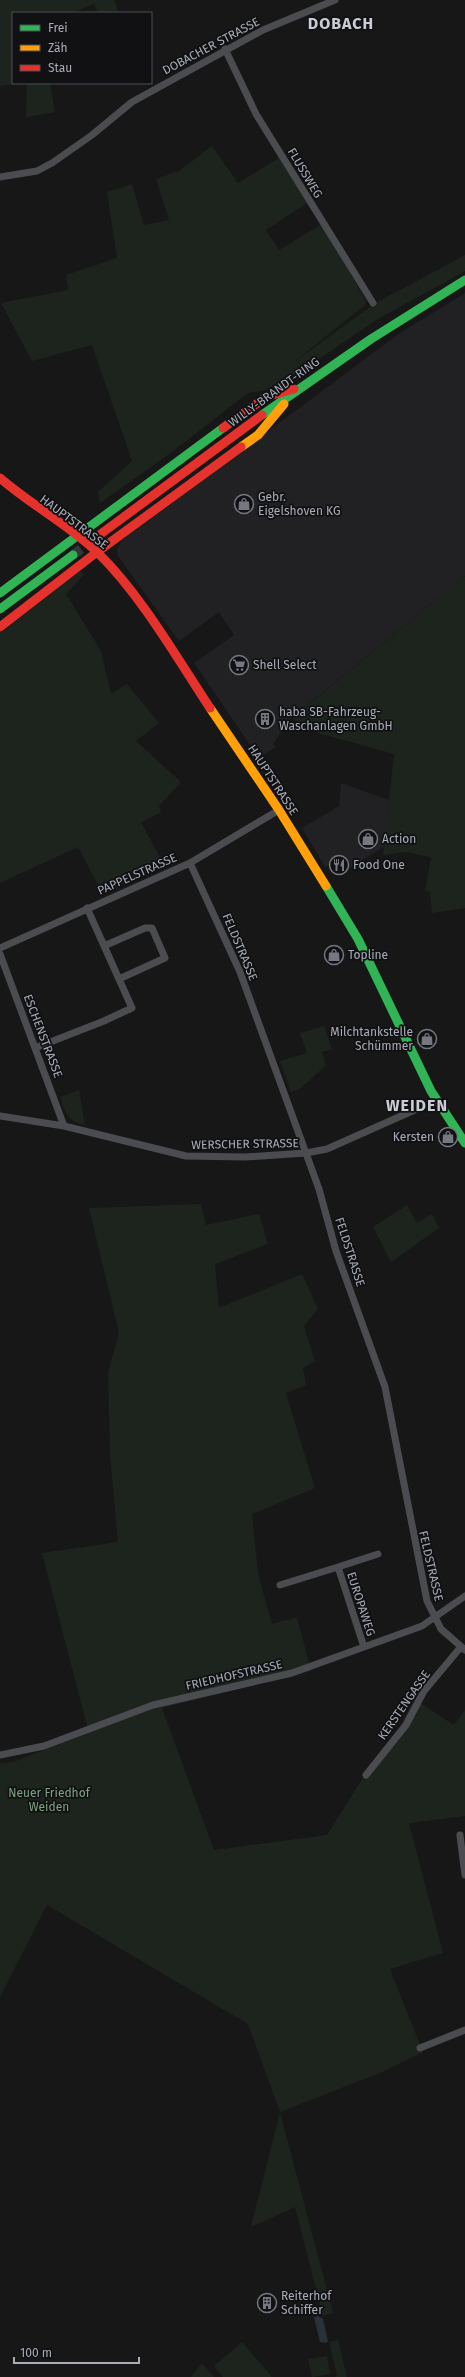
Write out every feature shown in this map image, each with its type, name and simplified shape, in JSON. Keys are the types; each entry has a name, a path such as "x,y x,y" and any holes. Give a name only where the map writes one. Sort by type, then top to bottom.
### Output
{"main road":[{"name":"WILLY-BRANDT-RING","path":"102,533 302,386 415,310 465,280"},
{"path":"0,593 244,412 266,397 302,386"},
{"path":"0,627 97,552 258,435 292,394"},
{"name":"HAUPTSTRASSE","path":"0,478 18,495 97,552 117,573 138,601 279,810 358,939 437,1100 465,1143"},
{"path":"0,609 73,555"}],"street":[{"name":"DOBACHER STRASSE","path":"0,177 37,171 52,163 92,135 132,102 225,49 263,30 335,0"},
{"name":"FLUSSWEG","path":"225,49 256,114 372,303"},
{"name":"PAPPELSTRASSE","path":"0,948 190,863 279,810"},
{"name":"FELDSTRASSE","path":"190,863 240,972 319,1189 336,1251 385,1387 424,1589 434,1618 441,1629 463,1649"},
{"path":"35,1048 104,1022 132,1008 87,908"},
{"path":"104,946 145,928 152,928 165,958 119,979"},
{"name":"ESCHENSTRASSE","path":"0,954 64,1126"},
{"name":"WERSCHER STRASSE","path":"0,1116 64,1126 186,1156 245,1157 306,1153 342,1143 437,1100"},
{"name":"EUROPAWEG","path":"280,1585 378,1554"},
{"name":"EUROPAWEG","path":"338,1567 364,1647"},
{"name":"FRIEDHOFSTRASSE","path":"0,1755 44,1746 153,1705 292,1673 422,1626 465,1596"},
{"name":"KERSTENGASSE","path":"366,1775 406,1725 424,1690 463,1649"},
{"path":"460,1835 465,1874"},
{"path":"420,2048 465,2030"}],"shaded area":[{"path":"465,293 465,576 289,720 273,744 276,747 259,758 194,663 234,635 219,612 179,641 118,556 117,550 121,541 397,335"},
{"path":"341,783 389,800 384,847 349,868 342,857 325,867 302,828 339,806"},
{"path":"318,2316 323,2319 328,2341 326,2343 320,2342 314,2317"}],"green space":[{"path":"0,0 114,0 119,12 98,12 94,4 74,12 12,12 12,84 13,84 0,86"},
{"path":"27,84 50,84 55,112 26,117"},
{"path":"212,146 238,183 279,158 307,203 266,230 279,250 322,224 366,301 365,305 294,362 374,304 465,255 465,271 378,319 276,388 248,393 172,452 100,503 98,492 132,461 92,345 32,361 1,303 68,290 66,275 117,258 107,192 132,184 144,225 169,220 156,179 179,171"},
{"path":"80,571 84,574 66,594 101,651 111,694 127,684 159,723 136,741 181,782 159,806 161,812 141,822 164,865 103,894 78,847 0,883 0,633"},
{"path":"465,576 465,908 432,913 430,892 425,891 431,857 406,852 383,855 394,754 318,733 292,718"},
{"path":"324,1026 332,1049 322,1052 326,1065 301,1088 291,1092 280,1061 307,1053 300,1033"},
{"path":"79,1090 85,1125 79,1124 68,1116 60,1097"},
{"name":"Neuer Friedhof Weiden","path":"201,1204 206,1225 259,1214 268,1244 215,1264 219,1308 302,1274 318,1309 304,1326 315,1361 303,1368 306,1385 286,1393 315,1488 252,1514 258,1574 272,1624 297,1617 311,1671 162,1708 214,1850 327,1835 376,1757 400,1727 414,1699 454,1725 465,1710 465,1816 409,1823 443,1953 390,1969 423,2052 380,2073 280,2112 248,2024 47,1905 0,1997 0,1763 13,1762 89,1733 42,1553 118,1542 110,1455 108,1373 119,1333 89,1208"},
{"path":"407,1205 417,1223 432,1214 439,1228 391,1262 373,1227"},
{"path":"280,2112 333,2313 323,2316 295,2207 251,2227"},
{"path":"338,2340 347,2377 335,2377 337,2375 329,2342"},
{"path":"242,2342 272,2377 223,2377 214,2366"},
{"path":"327,2356 330,2374 312,2377 308,2359"},
{"path":"202,2363 214,2377 191,2377"}],"tunnel":[{"path":"73,555 102,533"}],"traffic: fast":[{"path":"262,415 371,339 465,280"},
{"path":"0,593 223,428"},
{"path":"0,609 73,555"},
{"path":"326,886 358,939 431,1091 465,1143"}],"traffic: slow":[{"path":"241,447 258,435 284,404"},
{"path":"210,708 279,810 326,886"}],"traffic: jam":[{"path":"223,428 266,397 294,389"},
{"path":"102,533 262,415"},
{"path":"0,627 97,552 241,447"},
{"path":"0,478 75,533 98,553 114,570 144,607 210,708"}],"place":[{"name":"Gebr. Eigelshoven KG","path":"244,504"},
{"name":"Shell Select","path":"239,665"},
{"name":"haba SB-Fahrzeug- Waschanlagen GmbH","path":"265,719"},
{"name":"Action","path":"368,839"},
{"name":"Food One","path":"339,865"},
{"name":"Topline","path":"334,955"},
{"name":"Milchtankstelle Schümmer","path":"427,1039"},
{"name":"Kersten","path":"448,1137"},
{"name":"Reiterhof Schiffer","path":"267,2303"}],"district":[{"name":"DOBACH","path":"341,23"},
{"name":"WEIDEN","path":"417,1105"}]}
